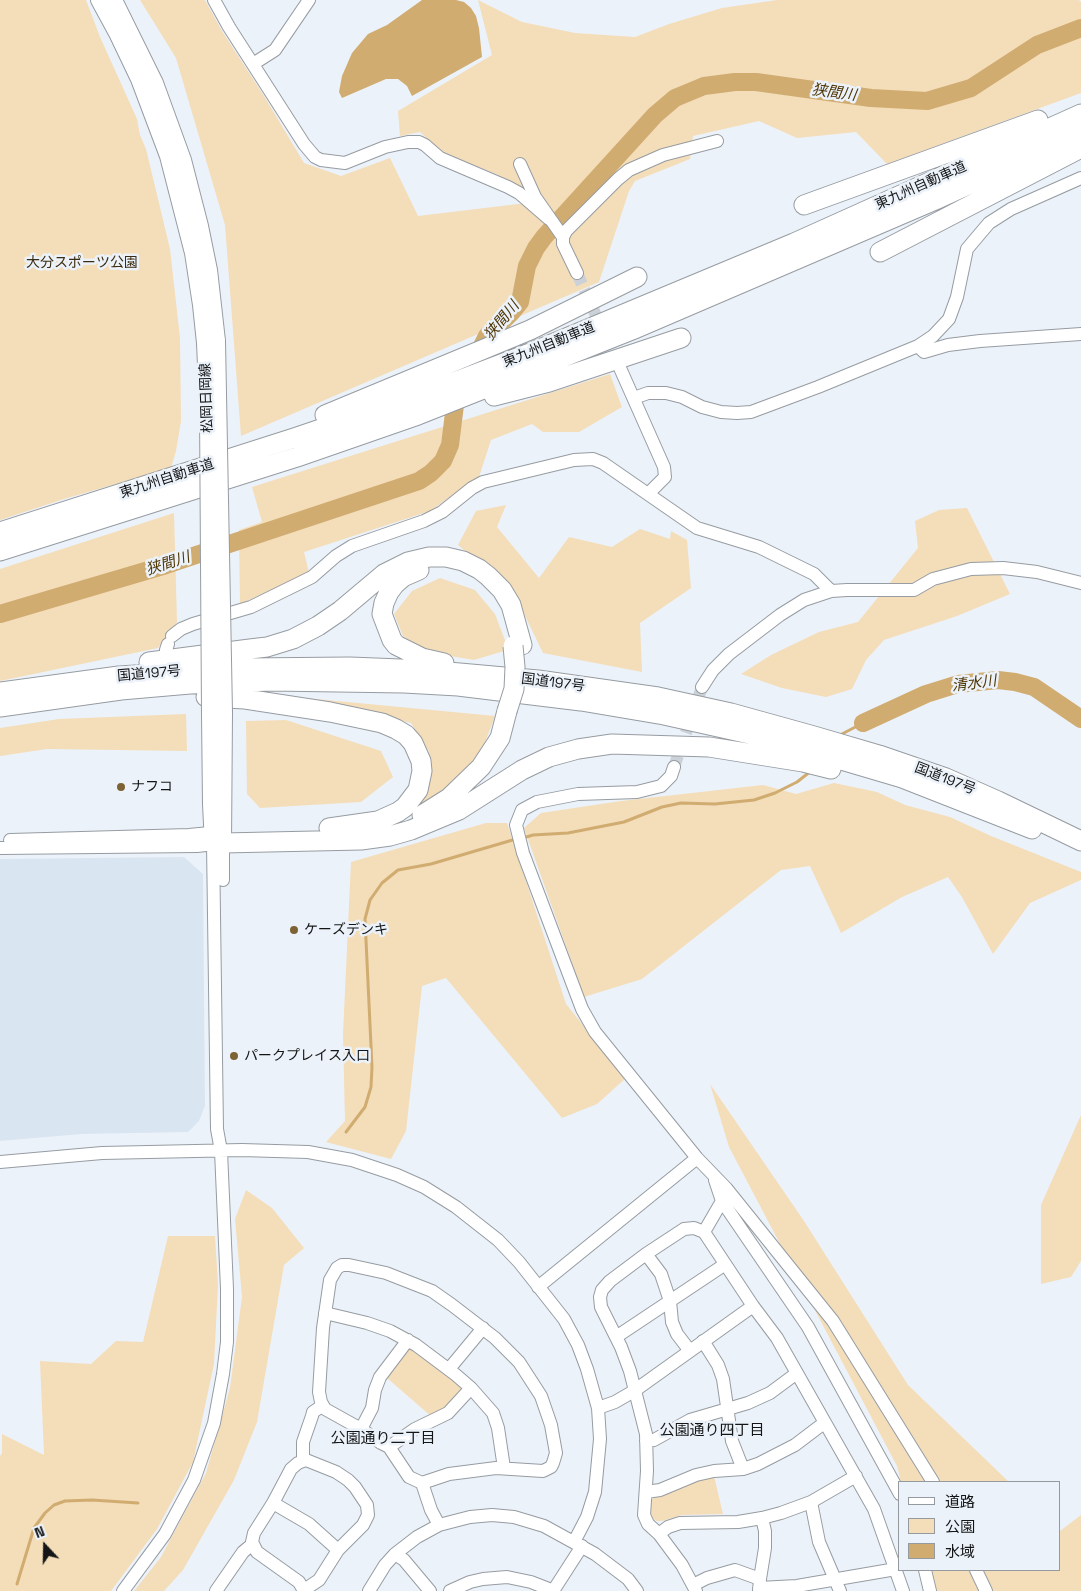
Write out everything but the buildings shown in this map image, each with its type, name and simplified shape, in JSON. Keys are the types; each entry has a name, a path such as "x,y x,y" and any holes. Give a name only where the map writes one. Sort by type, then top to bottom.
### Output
{"highway":[{"path":"804,205 1081,105"},
{"name":"東九州自動車道","path":"542,367 794,243 1081,114"},
{"name":"東九州自動車道","path":"0,532 412,399 542,367 793,262 1081,134"},
{"path":"880,252 1081,148"},
{"path":"412,399 530,330 637,277"},
{"path":"412,399 542,367 681,338"},
{"name":"東九州自動車道","path":"0,551 297,456 412,399"},
{"path":"28,687 97,670 169,646 250,650 293,639 318,626 340,611 384,574 408,562 429,556 463,561 479,569 502,590 511,605 517,646"},
{"path":"329,828 387,826 413,819 437,806 461,788 481,767 500,738 522,691 524,667 509,625 494,593 464,573 450,568 413,572 395,584 384,603 382,614 392,640 396,645 422,658 446,663 580,678 658,697"},
{"name":"国道197号","path":"0,692 159,672 246,668 350,667 538,680 658,697 774,724 919,768 969,787 1081,841"},
{"name":"国道197号","path":"0,707 112,691 190,684 272,681 404,683 458,686 581,701 664,715 763,737 825,755 902,778 1081,849"},
{"path":"0,716 71,704 132,699 192,696 245,699 307,707 382,723 406,735 413,742 418,752 422,771 418,790 412,799 398,812 378,821 329,828 218,838"},
{"path":"444,816 477,785 489,770 508,736 512,711"},
{"path":"218,838 361,840 390,836 411,830 459,810 522,770 549,756 612,744 709,747 794,761 874,779 988,812"}],"main road":[{"name":"松岡日岡線","path":"99,0 139,79 168,156 193,253 201,304 211,342"},
{"name":"松岡日岡線","path":"114,0 155,83 183,160 209,270 218,838"}],"street":[{"path":"214,0 229,27 304,144 315,157 321,160 345,163 385,147 408,142 419,142 440,158 508,187 549,220"},
{"path":"253,64 275,50 309,0"},
{"path":"577,274 563,244 563,237 629,170 663,155 718,141"},
{"path":"520,164 535,198 563,237"},
{"path":"634,398 648,393 666,393 721,412 751,412 918,346 934,336 949,319 957,297 967,249 989,223 1011,209 1081,178"},
{"path":"918,346 924,352 948,345 980,340 1081,334"},
{"path":"620,368 664,467 665,477 649,493"},
{"path":"169,646 181,628 251,607 312,577 336,556 352,546 424,521 442,512 472,488 484,482 574,460 593,459 603,463 697,528 759,547 814,574 830,591"},
{"path":"702,687 713,670 729,654 780,614 804,600 830,591 914,590 933,579 971,569 1002,568 1037,572 1081,583"},
{"path":"674,767 672,776 661,786 637,792 578,794 536,802 522,810 516,825 523,853 582,1009 595,1032 698,1158 726,1188 833,1321 932,1481"},
{"path":"0,840 189,835 218,838"},
{"path":"0,848 168,846 218,838"},
{"path":"123,1591 165,1534 185,1499 203,1458 217,1409 223,1374 227,1334 222,1151 226,1129 218,838"},
{"path":"0,1162 102,1153 308,1152 352,1160 397,1175 439,1196 475,1221 508,1250 564,1319 578,1345 587,1369 598,1408 600,1439 595,1492 578,1544 553,1591 532,1582 507,1577 470,1582 450,1591"},
{"path":"538,1287 698,1158"},
{"path":"713,1174 722,1201 808,1327 898,1490"},
{"path":"704,1232 722,1201"},
{"path":"896,1569 834,1578 797,1586 759,1586 736,1570 707,1578 695,1588 682,1565 659,1534 648,1524 644,1515 646,1441 630,1371 601,1307 600,1298 602,1290 610,1281 684,1229 694,1228 704,1232 753,1306 778,1338 824,1423 874,1508 896,1569 903,1591"},
{"path":"646,1254 661,1274 670,1301 672,1322 677,1334 690,1350"},
{"path":"616,1337 724,1264"},
{"path":"349,1265 386,1273 432,1291 483,1328 507,1348 520,1362 541,1396 548,1415 553,1435 555,1459 550,1467 539,1471 504,1468 449,1474 422,1483 410,1477 390,1447 381,1444 361,1429 328,1412 322,1406 319,1392 321,1345 325,1313 333,1273 340,1266 349,1265"},
{"path":"598,1408 615,1402 635,1390 753,1306"},
{"path":"325,1313 378,1326 408,1340 471,1388 493,1413 498,1428 504,1468"},
{"path":"448,1369 483,1328"},
{"path":"361,1429 372,1408 375,1390 380,1377 408,1340"},
{"path":"703,1341 718,1365 723,1379 732,1441 744,1469"},
{"path":"646,1441 654,1440 690,1420 728,1409 770,1393 797,1373"},
{"path":"390,1447 415,1429 448,1413 471,1388"},
{"path":"303,1460 303,1442 313,1412 322,1406"},
{"path":"646,1492 660,1490 696,1475 714,1470 744,1469 767,1460 795,1445 824,1423"},
{"path":"303,1460 330,1469 348,1480 367,1505 368,1515 366,1520 338,1550 319,1580 304,1590 299,1582 257,1552 252,1542 254,1533 291,1470 298,1462 303,1460"},
{"path":"659,1534 668,1527 680,1522 738,1522 762,1518 811,1502 856,1476"},
{"path":"422,1483 431,1510 439,1525"},
{"path":"811,1502 819,1542 840,1591"},
{"path":"273,1503 309,1524 338,1550"},
{"path":"369,1591 377,1576 395,1554 417,1537 439,1525 480,1516 508,1517 544,1526 578,1544 628,1579 637,1591"},
{"path":"759,1586 766,1548 762,1518"},
{"path":"216,1591 243,1552 253,1545"},
{"path":"395,1554 404,1560 430,1591"},
{"path":"925,1571 930,1591"},
{"path":"976,1571 986,1591"}],"shaded area":[{"path":"184,857 203,874 205,1106 199,1121 188,1132 82,1134 0,1141 0,859"}],"green space":[{"name":"大分スポーツ公園","path":"0,0 86,0 100,37 137,119 170,249 180,338 181,421 171,468 0,520"},
{"path":"140,0 205,0 222,31 304,163 341,176 390,158 418,216 543,201 496,174 443,153 420,132 400,136 398,111 492,55 478,0 522,22 575,33 635,37 669,24 722,8 777,0 1079,0 1081,2 1081,93 887,164 856,132 797,138 759,121 693,136 690,159 635,181 629,191 599,282 241,436 225,225 176,58"},
{"path":"610,374 622,407 579,432 543,432 532,424 491,440 479,477 430,511 304,552 309,573 240,604 239,530 262,522 252,487"},
{"path":"506,505 497,527 539,578 569,537 612,547 640,529 670,539 671,531 687,540 691,588 640,623 642,672 543,653 513,591 458,545 476,511"},
{"path":"967,508 1010,594 957,616 884,640 866,660 852,689 826,697 782,688 741,674 771,655 819,632 858,622 918,548 915,521 939,510"},
{"path":"174,513 177,622 158,648 0,681 0,569"},
{"path":"440,578 475,590 495,614 506,643 504,651 474,660 426,652 403,636 394,614 412,591"},
{"path":"305,698 495,716 481,753 450,787 412,812 426,780 429,752 411,723"},
{"path":"186,714 187,751 47,749 0,756 0,728 59,719"},
{"path":"286,720 381,751 393,777 361,802 260,808 247,794 246,721"},
{"path":"834,783 877,792 905,805 950,817 991,836 1081,872 1081,880 1030,903 993,954 962,897 948,877 902,897 841,933 810,866 781,870 642,979 584,997 524,828 541,813 621,801 763,785 796,794"},
{"path":"486,823 507,823 566,1004 626,1078 597,1104 562,1118 446,978 422,986 406,1131 391,1159 326,1142 345,1121 343,1034 351,862"},
{"path":"710,1084 804,1221 908,1385 1008,1481 901,1481 897,1466 729,1147"},
{"path":"1081,1115 1081,1261 1071,1277 1041,1284 1041,1205"},
{"path":"246,1190 272,1208 304,1248 284,1265 257,1422 234,1480 183,1570 164,1591 134,1591 161,1557 206,1473 230,1388 242,1297 235,1219"},
{"path":"168,1236 215,1236 218,1285 214,1364 193,1462 157,1529 111,1591 0,1591 0,1456 2,1453 2,1434 44,1455 40,1361 91,1364 116,1341 143,1342"},
{"path":"409,1343 468,1389 449,1407 432,1417 387,1378"},
{"path":"714,1476 723,1514 682,1515 662,1521 653,1519 650,1514 651,1500"},
{"path":"1081,1515 1081,1591 926,1591 921,1571 1061,1571 1061,1530"}],"water":[{"path":"422,0 456,0 464,2 471,8 476,16 479,28 482,57 412,96 407,86 398,79 386,79 342,98 339,92 342,76 352,53 368,34 387,25"}],"waterway":[{"name":"狭間川","path":"475,360 487,336 520,302 527,266 544,237 655,115 675,98 704,86 735,82 756,82 871,98 927,101 971,88 1037,45 1081,28"},
{"name":"狭間川","path":"0,614 166,565 419,481 431,473 443,461 450,445 455,405 463,389"},
{"name":"清水川","path":"863,723 926,694 958,684 998,680 1034,687 1081,719"},
{"path":"840,735 863,723"},
{"path":"523,838 533,835 568,833 624,822 662,807 681,803 715,804 754,800 775,793 797,782 811,771"},
{"path":"346,1132 365,1107 371,1087 372,1067 365,919 370,900 382,883 398,870 431,864 516,839"},
{"path":"17,1584 34,1528 45,1513 54,1505 65,1501 92,1500 138,1503"}],"tunnel":[{"path":"577,273 619,367"},
{"path":"674,767 702,687"}],"place":[{"name":"ナフコ","path":"121,787"},
{"name":"ケーズデンキ","path":"294,930"},
{"name":"パークプレイス入口","path":"234,1056"}],"district":[{"name":"公園通り四丁目","path":"712,1431"},
{"name":"公園通り二丁目","path":"383,1439"}]}
